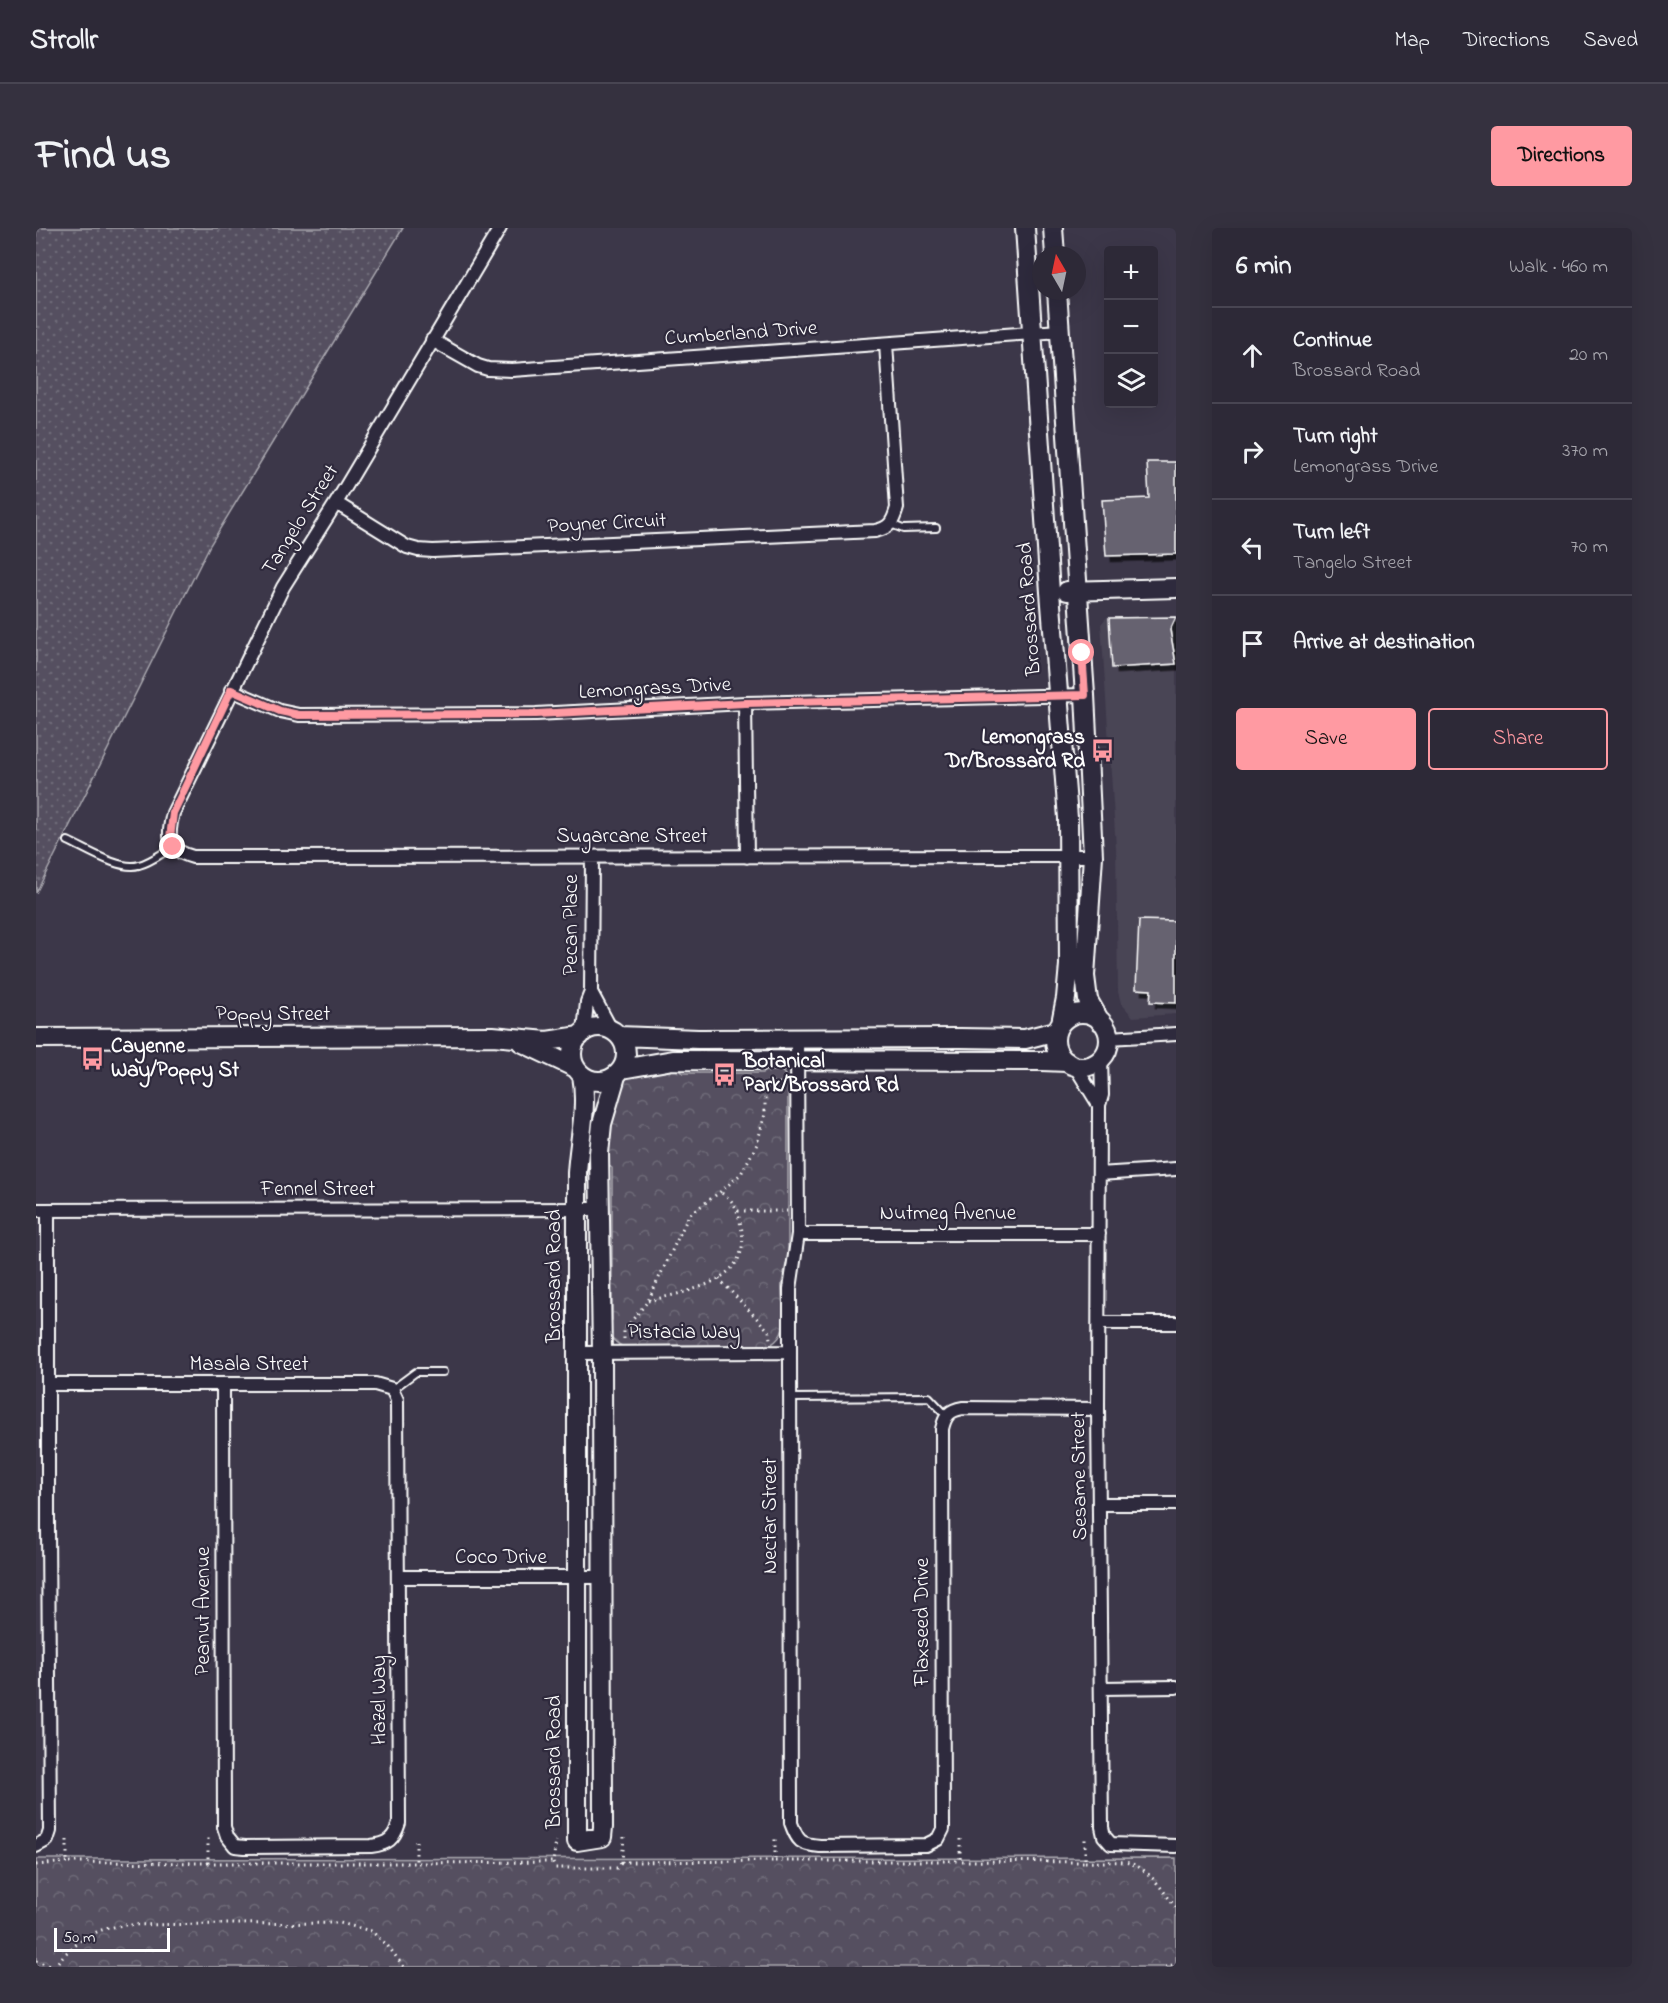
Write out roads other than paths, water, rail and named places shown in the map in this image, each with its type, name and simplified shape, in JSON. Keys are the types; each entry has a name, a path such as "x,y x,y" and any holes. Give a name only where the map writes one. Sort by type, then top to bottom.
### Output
{"street":[{"name":"Tangelo Street","path":"173,847 170,838 173,813 283,587 336,503 500,228"},
{"name":"Brossard Road","path":"1025,228 1069,856 1069,965 1066,998 1059,1027"},
{"path":"1053,228 1054,246"},
{"path":"1058,300 1085,695 1093,856 1091,910 1084,976 1088,1000 1106,1027 1109,1038 1105,1053 1101,1059 1084,1067 1071,1064 673,1060 619,1072 608,1080 599,1081 590,1079 579,1072 572,1052 582,1034 598,1027 616,1033 670,1039 960,1038 1006,1040 1025,1039 1059,1027 1076,1014 1084,1013 1100,1020"},
{"name":"Cumberland Drive","path":"432,340 478,366 488,369 512,370 1060,331"},
{"path":"886,344 897,497 897,507 891,524"},
{"name":"Poyner Circuit","path":"336,503 407,547 433,551 875,531 885,529 891,524"},
{"path":"1050,592 1176,588"},
{"name":"Lemongrass Drive","path":"231,690 280,711 299,715 536,714 745,703 1085,695"},
{"path":"745,703 747,857"},
{"name":"Sugarcane Street","path":"173,847 180,854 193,857 1093,856"},
{"name":"Pecan Place","path":"582,1034 587,1002 591,992 592,857"},
{"name":"Pecan Place","path":"591,992 616,1033"},
{"path":"1059,1027 1055,1040 1060,1056 1071,1064 1099,1105"},
{"path":"616,1033 624,1044 626,1052 625,1061 619,1072"},
{"name":"Poppy Street","path":"36,1038 481,1036 557,1040 582,1034"},
{"path":"1109,1038 1176,1034"},
{"name":"Poppy Street","path":"511,1038 579,1072"},
{"name":"Nectar Street","path":"797,1038 798,1234 790,1289 791,1823 796,1837 804,1844 820,1846 926,1845 938,1839 943,1829"},
{"name":"Sesame Street","path":"1101,1059 1098,1409 1102,1827 1104,1836 1112,1844 1176,1846"},
{"name":"Brossard Road","path":"579,1072 586,1101 578,1152 577,1841 602,1837 603,1577 599,1153 602,1124 619,1072"},
{"path":"1100,1174 1176,1169"},
{"name":"Fennel Street","path":"42,1210 600,1209"},
{"path":"41,1843 50,1831 49,1700 42,1527 49,1384 42,1210"},
{"name":"Nutmeg Avenue","path":"798,1234 1099,1234"},
{"path":"1099,1323 1176,1323"},
{"name":"Pistacia Way","path":"577,1353 790,1352"},
{"name":"Masala Street","path":"49,1384 375,1384 392,1389"},
{"name":"Peanut Avenue","path":"224,1385 224,1827 226,1836"},
{"name":"Hazel Way","path":"226,1836 235,1846 246,1847 371,1846 384,1845 396,1834 399,1823 399,1577 397,1400 392,1389"},
{"path":"946,1415 953,1409 963,1408 1098,1409"},
{"name":"Flaxseed Drive","path":"943,1829 942,1429 946,1415"},
{"path":"1099,1504 1176,1504"},
{"name":"Coco Drive","path":"399,1577 603,1577"},
{"path":"1102,1688 1176,1688"},
{"path":"36,1700 49,1700"}],"lane":[{"name":"Poyner Circuit","path":"891,524 903,529 936,528"},
{"path":"68,841 113,862 128,866 147,863 173,847"},
{"path":"392,1389 416,1372 443,1372"},
{"path":"790,1398 929,1397 946,1415"}],"place":[{"name":"Lemongrass Dr/Brossard Rd","path":"1103,750"},
{"name":"Cayenne Way/Poppy St","path":"93,1059"},
{"name":"Botanical Park/Brossard Rd","path":"725,1074"}]}
